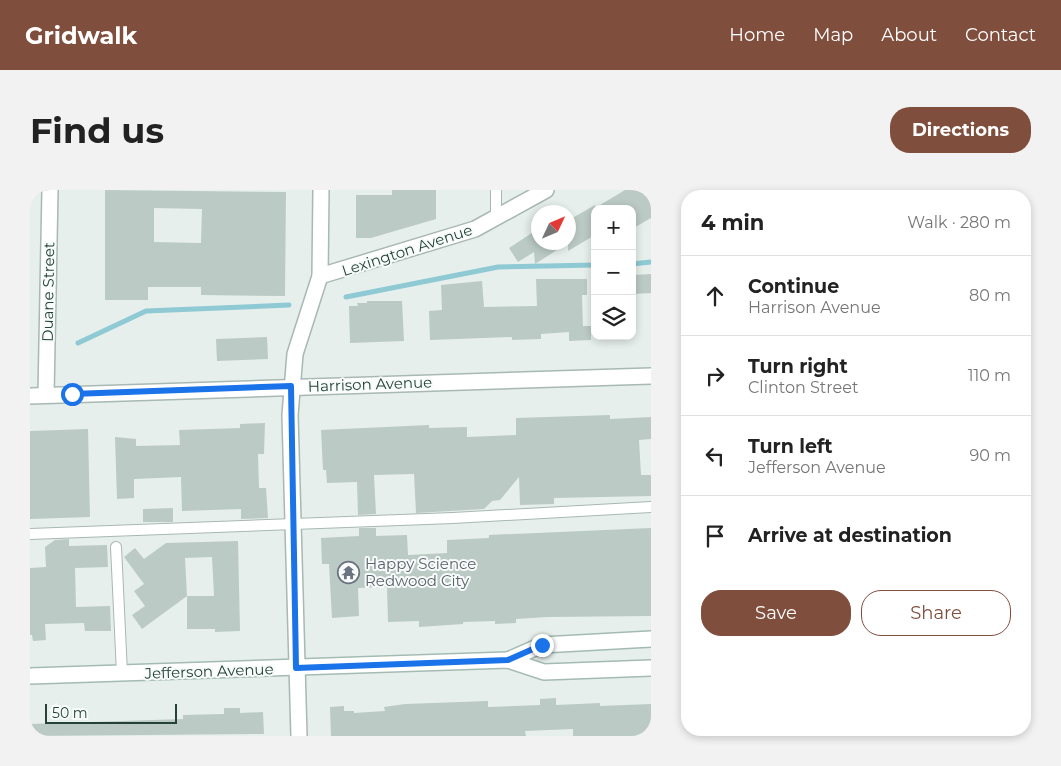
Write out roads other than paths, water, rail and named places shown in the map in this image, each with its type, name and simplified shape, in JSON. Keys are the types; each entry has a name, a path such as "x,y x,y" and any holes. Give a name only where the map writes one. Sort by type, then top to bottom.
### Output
{"street":[{"name":"Duane Street","path":"46,395 50,190"},
{"path":"299,736 291,386 295,354 320,276 321,190"},
{"name":"Lexington Avenue","path":"320,276 475,229 546,190"},
{"name":"Harrison Avenue","path":"30,396 291,386 651,376"},
{"name":"Jefferson Avenue","path":"508,660 542,645 651,639"},
{"name":"Jefferson Avenue","path":"30,676 508,660 544,672 651,668"}],"lane":[{"path":"496,190 496,218"},
{"path":"30,534 651,507"},
{"path":"116,547 122,673"}],"waterway":[{"path":"636,264 651,262"},
{"path":"346,297 498,267 591,265"},
{"path":"78,343 146,311 289,305"}],"place":[{"name":"Happy Science Redwood City","path":"349,572"}]}
